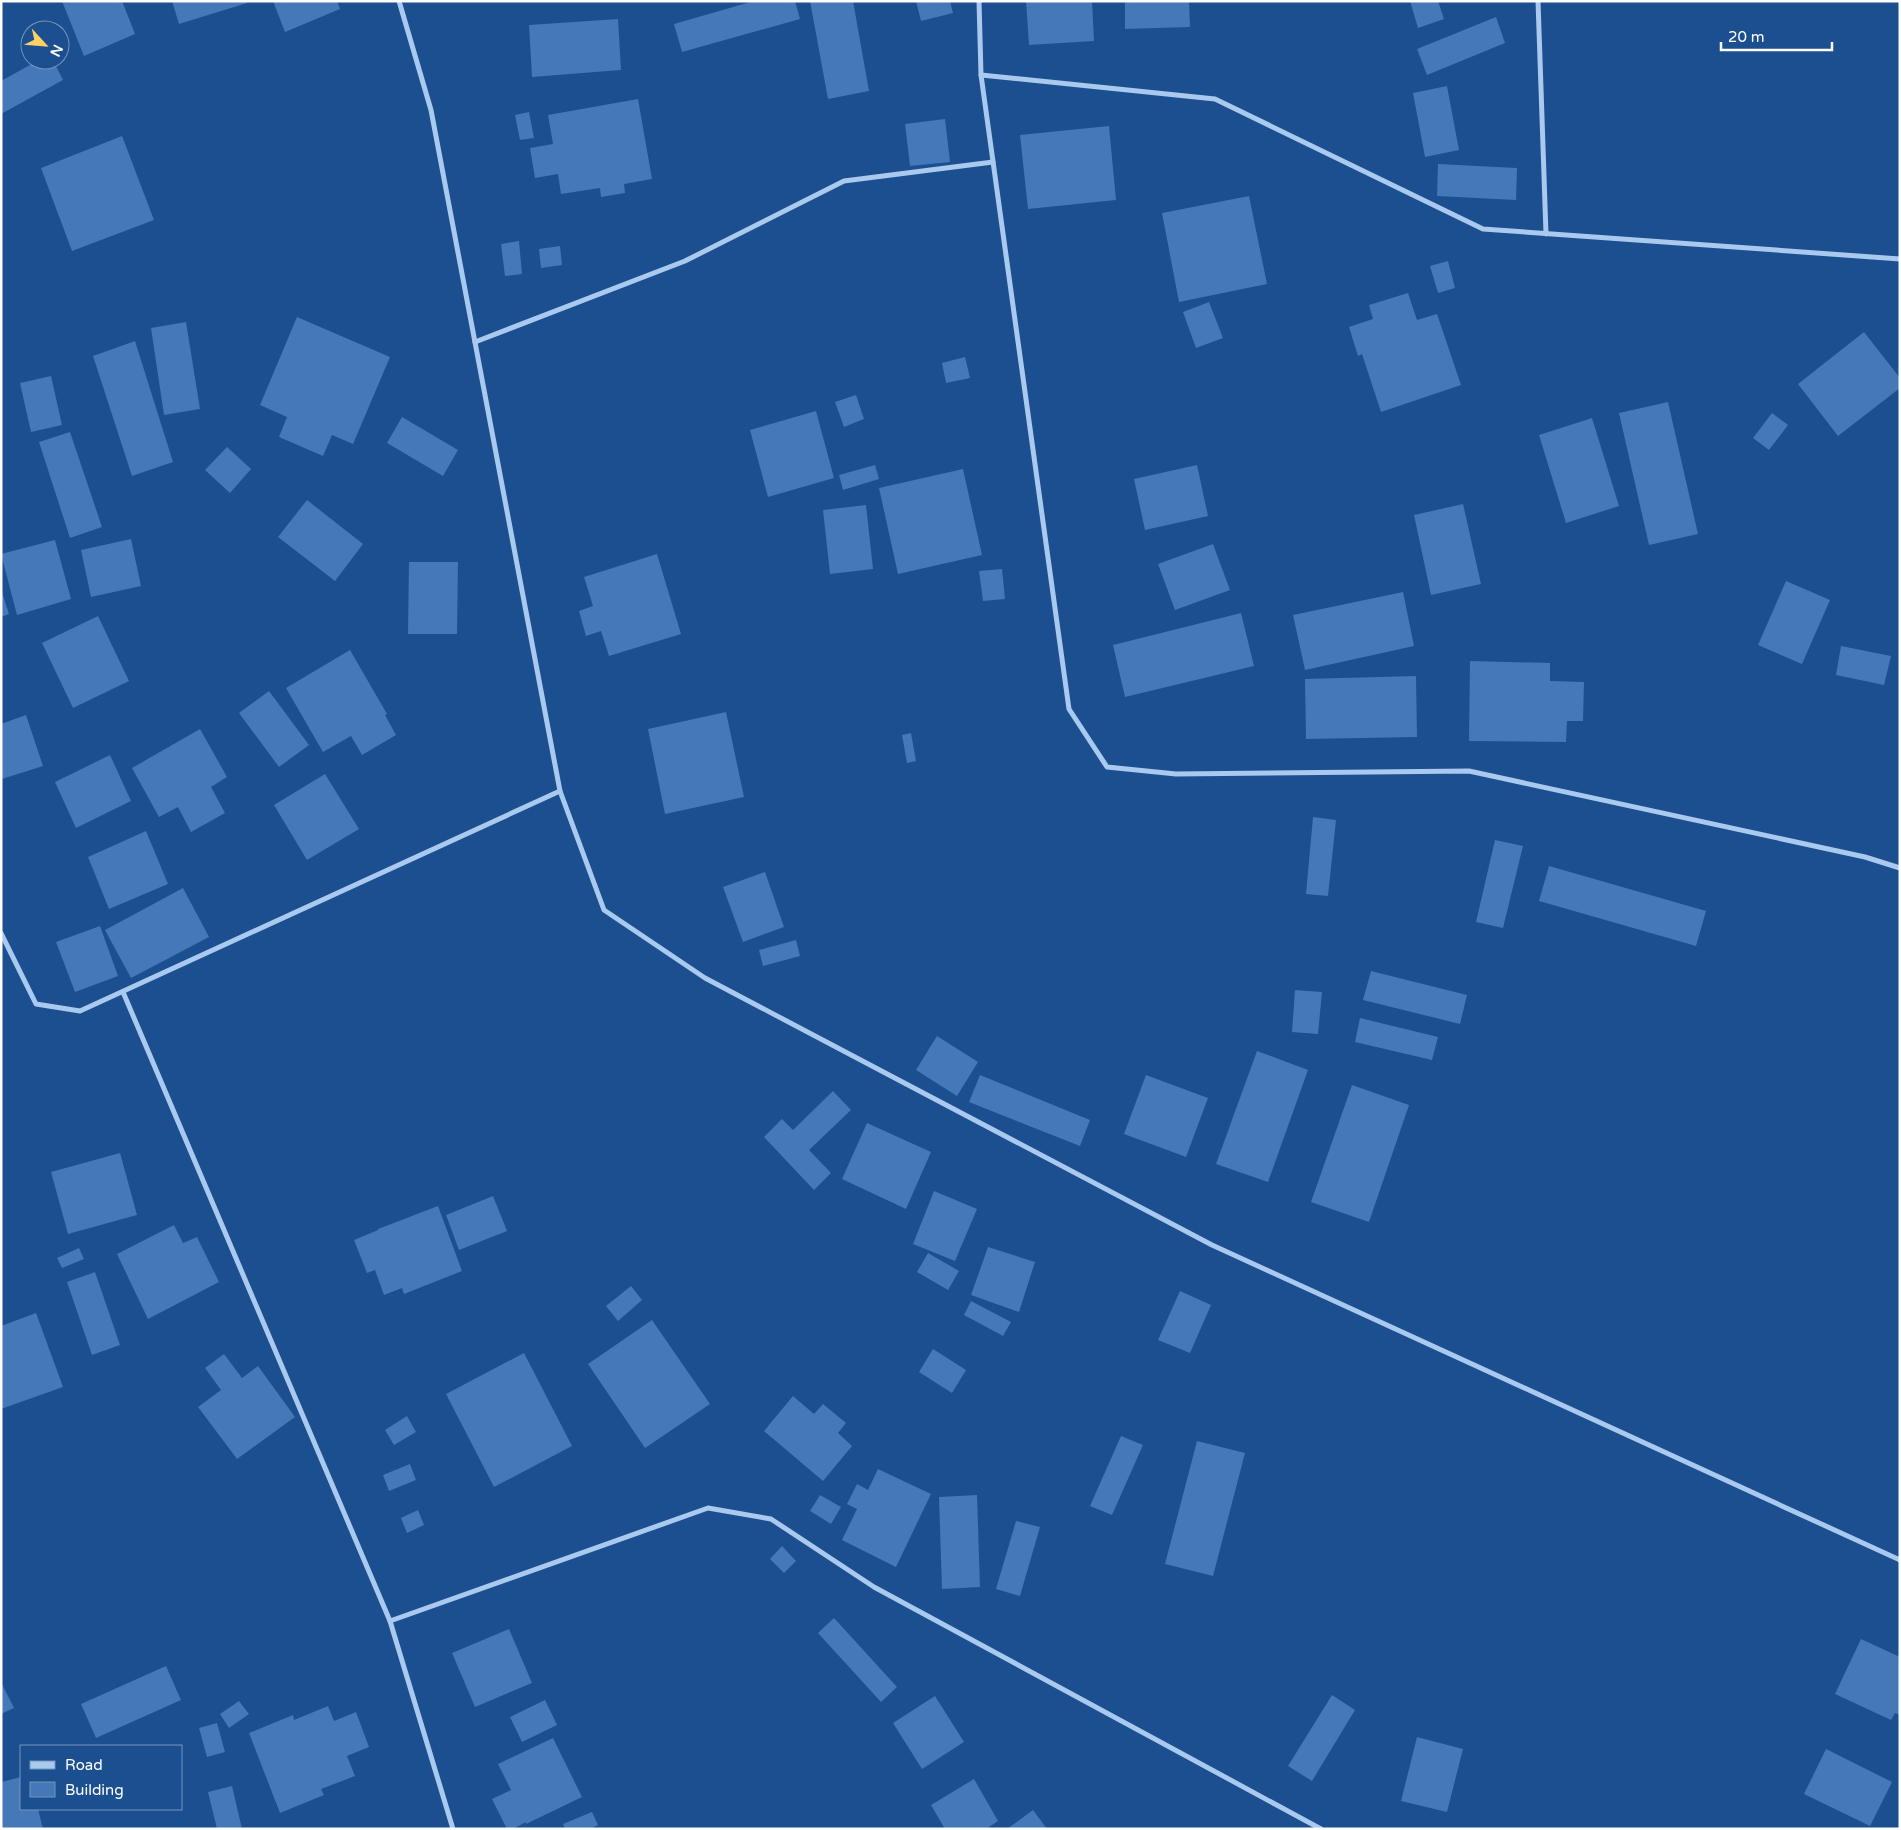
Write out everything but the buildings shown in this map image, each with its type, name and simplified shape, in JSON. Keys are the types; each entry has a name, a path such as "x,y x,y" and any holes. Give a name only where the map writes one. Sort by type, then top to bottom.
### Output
{"street":[{"path":"399,1 431,110 560,791 604,910 705,978 1212,1245 1900,1560"},
{"path":"978,1 981,75 1069,708 1107,767 1176,774 1469,771 1865,857 1900,868"},
{"path":"1538,1 1546,234"},
{"path":"981,75 1216,99 1483,229 1900,259"},
{"path":"476,342 685,261 844,181 993,162"},
{"path":"1,933 36,1004 80,1011 560,791"},
{"path":"123,992 390,1621 453,1829"},
{"path":"390,1621 708,1508 771,1519 874,1587 1321,1829"}]}
